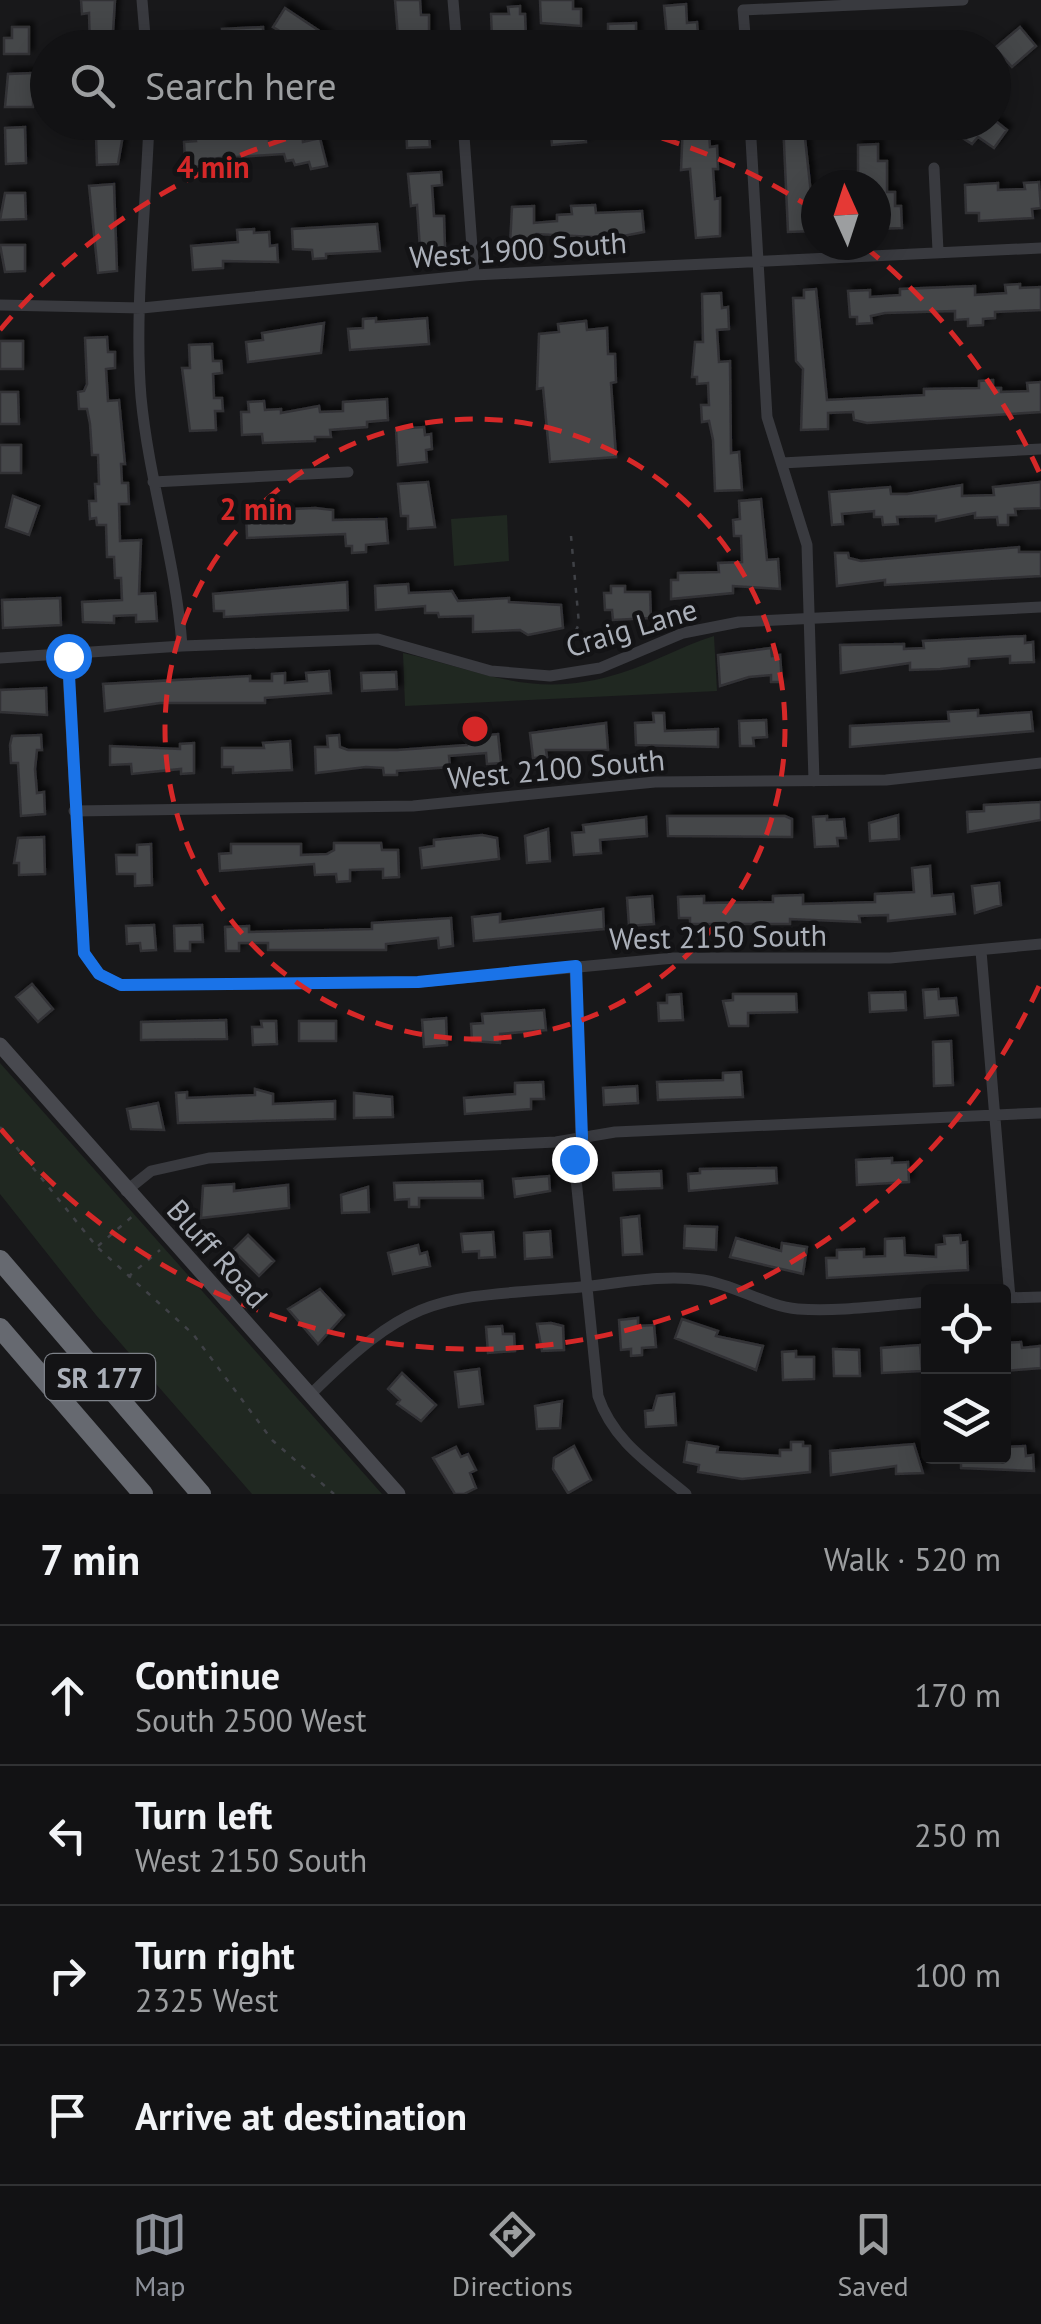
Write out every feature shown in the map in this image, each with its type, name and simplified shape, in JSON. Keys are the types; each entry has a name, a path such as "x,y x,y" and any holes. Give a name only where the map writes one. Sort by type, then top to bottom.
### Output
{"highway":[{"name":"SR 177","path":"0,1260 200,1494"},
{"name":"SR 177","path":"0,1328 142,1494"}],"street":[{"path":"142,0 144,30"},
{"path":"453,0 456,30"},
{"path":"745,30 743,10 964,0"},
{"path":"148,140 141,395 153,482 173,555 182,646"},
{"path":"464,140 474,275"},
{"path":"751,140 767,417 807,545 814,648 808,688 814,781"},
{"path":"934,168 938,251"},
{"name":"West 1900 South","path":"0,304 142,308 474,275 1041,248"},
{"path":"782,463 1041,448"},
{"path":"153,482 348,472"},
{"name":"Craig Lane","path":"0,658 378,639 490,671 574,674 642,653 683,633 738,622 1041,607"},
{"path":"68,656 74,811"},
{"name":"West 2100 South","path":"74,811 413,806 655,782 886,780 1041,764"},
{"name":"West 2150 South","path":"74,811 84,953 99,974 121,985 418,982 674,958 890,958 1041,944"},
{"path":"981,950 997,1116 1006,1284"},
{"path":"576,966 582,1138 574,1159 598,1396 607,1422 620,1438 686,1494"},
{"name":"Bluff Road","path":"0,1045 398,1494"},
{"path":"126,1191 151,1171 209,1158 582,1138 615,1132 1041,1113"},
{"path":"309,1396 364,1342 431,1302 462,1294 670,1278 706,1280 776,1305 802,1309 921,1302"},
{"path":"1011,1298 1041,1297"}],"path":[{"path":"571,536 579,624 570,643 574,674"},
{"path":"0,1126 97,1247 193,1334 272,1440 334,1494"},
{"path":"97,1247 142,1208"},
{"path":"127,1278 171,1242"}],"shaded area":[{"path":"507,515 509,561 454,566 451,519"},
{"path":"714,636 717,691 405,706 403,653 510,680 562,684 621,673"},
{"path":"0,1063 382,1494 252,1494 96,1315 0,1194"}],"building":[{"path":"81,0 115,0 113,30 89,30 89,13 82,14"},
{"path":"395,0 420,0 421,15 429,15 429,30 397,30"},
{"path":"540,0 573,0 573,9 581,9 581,26 541,23"},
{"path":"686,4 687,23 697,22 698,30 666,30 664,6"},
{"path":"520,6 520,14 525,14 526,30 492,30 491,14 509,14 508,7"},
{"path":"285,8 318,30 278,30 273,27"},
{"path":"636,23 636,30 608,30 608,24"},
{"path":"12,27 29,27 29,54 4,54 4,38 12,38"},
{"path":"263,27 263,30 222,30"},
{"path":"1020,27 1036,46 1012,67 1011,66 1011,35"},
{"path":"30,73 30,107 5,107 8,74"},
{"path":"25,127 26,163 6,164 5,128"},
{"path":"96,140 122,140 118,164 97,165"},
{"path":"320,140 327,166 311,169 309,162 295,165 293,160 286,161 284,154 206,159 206,166 192,167 192,160 185,160 184,142"},
{"path":"407,140 429,140 430,147 407,148"},
{"path":"552,140 586,140 586,142 552,145"},
{"path":"682,140 709,140 710,147 717,146 718,169 713,169 715,199 720,198 720,236 696,238 690,169 681,170"},
{"path":"784,140 805,140 808,170 801,170 801,232 788,232"},
{"path":"982,140 1000,140 994,148"},
{"path":"878,144 878,161 887,161 887,170 858,170 858,145"},
{"path":"441,172 442,185 432,186 434,216 444,216 445,247 420,249 417,205 411,206 408,174"},
{"path":"1039,182 1041,208 1032,209 1033,218 979,221 979,213 966,213 965,185 998,183 998,190 1025,189 1024,183"},
{"path":"114,184 117,271 98,273 89,186"},
{"path":"891,192 895,192 895,206 901,206 902,228 891,228"},
{"path":"5,193 25,193 26,219 0,220"},
{"path":"595,205 596,213 642,211 644,232 613,238 537,234 537,244 510,245 512,207 534,206 534,223 557,221 557,215 572,214 571,206"},
{"path":"377,224 380,251 326,254 326,258 313,259 312,250 293,249 292,229"},
{"path":"254,229 254,233 269,232 270,246 277,245 278,262 223,261 223,268 193,270 191,246 238,242 237,230"},
{"path":"0,245 25,245 25,271 5,272"},
{"path":"1020,284 1020,288 1041,287 1041,310 995,312 995,318 983,319 983,325 968,326 968,319 955,320 955,311 885,313 871,316 872,323 857,324 857,317 850,317 848,291 870,290 870,297 900,295 900,289 975,286 975,295 1006,293 1005,285"},
{"path":"816,289 827,400 924,395 924,389 979,388 979,381 993,380 993,388 1001,388 1001,392 1028,391 1027,383 1041,382 1041,412 867,423 854,420 853,412 828,413 828,429 801,430 803,369 796,361 793,298 804,298 804,290"},
{"path":"721,293 722,308 728,307 729,329 717,330 719,362 730,361 731,453 739,452 742,490 715,491 713,440 709,421 702,422 701,405 709,405 708,383 697,384 697,377 692,377 695,342 703,342 702,294"},
{"path":"376,318 376,322 427,318 429,344 350,350 348,329 363,328 363,319"},
{"path":"586,321 587,330 607,328 608,354 615,354 616,382 611,383 616,457 550,462 543,388 537,389 539,334 559,332 558,324"},
{"path":"324,323 321,353 248,362 246,342 263,340 262,333"},
{"path":"107,337 108,352 115,352 115,368 106,369 108,401 119,400 125,464 121,464 122,483 128,483 129,504 119,504 120,541 141,540 139,594 155,593 157,621 136,622 136,615 114,616 114,623 83,622 82,602 122,600 121,578 115,578 114,557 107,557 106,525 97,525 96,518 90,519 89,501 96,501 95,484 99,484 98,455 92,455 87,409 79,409 78,392 84,391 87,384 85,338"},
{"path":"0,341 23,341 23,369 0,369"},
{"path":"212,344 213,361 221,361 222,373 213,374 214,398 222,398 223,411 215,411 216,430 190,431 182,368 190,368 189,345"},
{"path":"0,392 18,392 19,424 0,424"},
{"path":"387,399 388,420 367,422 367,427 330,430 331,437 315,437 315,441 263,443 262,434 242,435 241,412 249,412 248,402 264,401 265,410 281,409 281,413 319,406 320,412 343,411 343,402"},
{"path":"424,427 425,435 431,434 432,449 426,450 427,462 398,465 396,429"},
{"path":"0,445 21,445 21,473 0,473"},
{"path":"428,482 435,527 408,529 408,516 401,516 398,484"},
{"path":"1041,482 1041,508 1015,509 1016,515 1008,515 1008,525 998,525 997,517 975,518 975,513 936,521 936,516 897,517 898,524 883,525 882,517 874,517 874,511 842,514 843,524 832,525 829,492 890,487 891,494 907,494 962,485 962,496 994,495 993,487"},
{"path":"13,496 39,506 29,535 6,527"},
{"path":"761,499 767,560 778,559 780,589 733,586 733,593 671,599 671,580 678,580 678,573 719,572 718,563 742,562 741,536 734,536 733,520 740,519 739,501"},
{"path":"333,510 333,520 386,519 388,543 366,545 366,552 352,553 352,546 346,546 345,534 247,538 246,511"},
{"path":"1019,547 1019,552 1041,552 1041,576 885,585 885,580 837,586 835,553 848,553 849,558 861,561"},
{"path":"347,582 348,610 224,617 224,611 214,611 213,594"},
{"path":"408,584 409,593 452,591 458,601 509,598 509,602 561,605 563,628 528,635 520,630 473,632 473,616 439,617 438,613 425,613 425,606 376,610 375,586"},
{"path":"611,586 625,586 625,592 650,592 651,618 613,620 612,610 605,610 604,593 611,593"},
{"path":"60,598 61,625 3,628 2,600"},
{"path":"1025,636 1025,643 1033,642 1034,662 1010,663 1010,656 969,659 969,666 940,669 910,670 910,663 841,673 840,645 904,644 904,649 924,648 923,641"},
{"path":"771,648 772,656 780,655 782,682 771,682 771,675 720,686 718,655"},
{"path":"329,671 331,693 265,698 265,703 160,703 105,711 103,684 250,676 250,681 272,681 272,674 285,673 285,683 307,681 306,673"},
{"path":"396,672 397,689 362,691 361,673"},
{"path":"46,688 47,715 0,712 0,690"},
{"path":"978,710 978,716 1031,712 1033,731 850,747 850,726 949,721 948,712"},
{"path":"653,713 664,713 665,731 718,729 718,747 636,745 635,723 654,722"},
{"path":"766,720 767,737 753,738 754,746 740,746 739,721"},
{"path":"606,723 608,750 546,750 547,757 533,758 530,733"},
{"path":"498,734 501,763 487,764 486,753 449,756 450,767 397,771 397,775 384,775 383,768 366,767 316,773 315,747 328,747 327,736 339,735 340,747 348,750 397,750 467,745 467,737"},
{"path":"41,735 42,750 37,750 35,769 37,793 44,792 45,814 21,816 18,763 11,763 12,736"},
{"path":"290,741 292,770 233,773 233,767 222,767 222,748 264,748 263,743"},
{"path":"194,743 194,773 181,774 181,769 132,774 131,764 110,765 110,746 180,749 180,744"},
{"path":"1041,802 1041,820 968,832 967,812 984,811 984,805"},
{"path":"898,815 899,839 870,841 869,823"},
{"path":"667,816 785,816 792,819 792,837 668,836"},
{"path":"827,816 827,820 844,819 846,838 837,838 838,846 815,847 813,817"},
{"path":"646,817 647,836 600,840 601,853 574,855 572,833 584,832 583,825"},
{"path":"548,829 550,861 527,863 525,836"},
{"path":"482,835 497,838 499,859 422,868 420,848 434,846 434,840"},
{"path":"44,837 45,874 19,875 19,863 14,863 18,838"},
{"path":"334,843 381,843 382,850 398,850 399,877 383,878 383,869 350,870 350,881 337,882 336,874 315,875 314,864 220,871 219,854 231,853 231,844 301,844 301,855 327,854 334,850"},
{"path":"151,844 152,885 135,886 135,874 117,874 116,855 137,855 137,845"},
{"path":"930,866 932,896 953,894 955,914 888,921 888,915 859,916 860,922 790,919 790,924 690,924 690,918 679,918 678,897 704,896 704,903 773,902 773,896 803,895 803,904 875,902 875,894 914,892 912,868"},
{"path":"999,883 1001,905 975,913 972,886"},
{"path":"652,896 654,924 629,926 627,898"},
{"path":"603,909 604,929 474,941 472,917 500,914 500,922"},
{"path":"451,918 453,946 439,948 438,938 386,944 386,950 268,950 268,943 239,943 239,951 226,951 225,927 249,926 249,932 372,929 372,923"},
{"path":"154,925 156,950 141,951 140,943 127,944 126,926"},
{"path":"202,925 203,942 190,942 190,951 175,951 174,926"},
{"path":"32,984 53,1009 38,1022 16,997"},
{"path":"938,989 939,999 956,998 958,1015 925,1018 923,990"},
{"path":"905,992 906,1010 870,1012 869,993"},
{"path":"681,994 683,1020 659,1021 658,1003 667,1003 667,995"},
{"path":"733,994 796,994 797,1012 748,1013 748,1026 729,1026 723,1001 733,1000"},
{"path":"544,1010 546,1030 500,1034 500,1043 472,1041 471,1024 483,1023 482,1014"},
{"path":"446,1018 447,1045 424,1047 422,1020"},
{"path":"226,1020 227,1039 141,1040 141,1022"},
{"path":"261,1021 276,1021 277,1044 253,1045 252,1027 262,1027"},
{"path":"299,1021 336,1021 336,1041 299,1041"},
{"path":"951,1041 953,1085 934,1086 933,1042"},
{"path":"741,1072 743,1097 658,1100 657,1082 723,1080 723,1073"},
{"path":"543,1082 544,1099 531,1099 531,1109 465,1114 464,1098 515,1094 515,1083"},
{"path":"637,1086 638,1103 604,1105 603,1088"},
{"path":"255,1089 273,1094 273,1104 335,1101 335,1119 178,1123 176,1093 187,1092 187,1098 255,1095"},
{"path":"354,1093 392,1097 393,1117 354,1118"},
{"path":"158,1103 164,1130 131,1129 127,1109"},
{"path":"892,1158 892,1163 908,1162 909,1182 857,1185 856,1160"},
{"path":"776,1168 777,1183 689,1191 688,1174 700,1173 700,1169"},
{"path":"661,1171 662,1188 614,1190 613,1173"},
{"path":"549,1176 550,1191 515,1197 513,1179"},
{"path":"482,1181 483,1198 419,1198 419,1207 409,1207 409,1199 395,1200 394,1183"},
{"path":"234,1184 234,1191 288,1185 289,1208 201,1218 203,1186"},
{"path":"368,1187 369,1212 342,1213 341,1195"},
{"path":"639,1216 642,1254 623,1255 621,1218"},
{"path":"685,1226 717,1227 716,1250 684,1248"},
{"path":"550,1231 552,1257 525,1259 524,1233"},
{"path":"493,1232 495,1257 479,1258 479,1251 463,1252 461,1234"},
{"path":"248,1235 274,1261 259,1276 233,1250"},
{"path":"960,1235 961,1243 967,1242 968,1270 827,1278 826,1258 837,1258 837,1250 864,1249 864,1257 885,1256 885,1239 904,1238 905,1255 936,1257 936,1245 945,1244 944,1236"},
{"path":"736,1238 781,1251 782,1243 807,1247 803,1274 730,1257"},
{"path":"418,1245 420,1254 427,1252 430,1266 393,1274 388,1253"},
{"path":"320,1289 344,1315 318,1344 288,1309"},
{"path":"638,1318 638,1326 654,1325 656,1347 642,1348 642,1355 631,1356 631,1349 621,1350 619,1320"},
{"path":"682,1319 718,1331 716,1336 763,1346 756,1370 675,1338"},
{"path":"537,1324 563,1326 564,1350 542,1351"},
{"path":"502,1326 503,1334 514,1334 515,1351 488,1353 486,1327"},
{"path":"1021,1342 1022,1348 1041,1346 1041,1368 1011,1370 1011,1343"},
{"path":"920,1345 921,1371 882,1373 881,1348"},
{"path":"833,1349 859,1350 860,1376 834,1376"},
{"path":"796,1351 796,1357 814,1357 814,1379 783,1380 782,1352"},
{"path":"479,1369 483,1404 459,1407 455,1372"},
{"path":"402,1373 436,1405 421,1421 397,1404 400,1400 388,1389"},
{"path":"674,1394 676,1425 646,1427 645,1411 653,1410 657,1396"},
{"path":"562,1401 560,1428 537,1429 535,1406"},
{"path":"687,1442 718,1447 717,1452 780,1456 780,1450 791,1450 791,1442 803,1442 803,1446 810,1446 810,1472 742,1479 698,1472 699,1465 684,1462"},
{"path":"914,1444 923,1473 896,1474 896,1466 831,1475 830,1451"},
{"path":"574,1446 591,1480 568,1493 553,1469 554,1458"},
{"path":"1025,1446 1026,1456 1033,1455 1034,1471 961,1468 961,1464 1011,1464 1011,1447"},
{"path":"456,1447 461,1457 468,1454 476,1470 470,1473 476,1488 464,1494 455,1494 433,1458"}],"route":[{"path":"68,656 84,953 99,974 121,985 418,982 527,974 576,966 582,1138 574,1159"}]}
